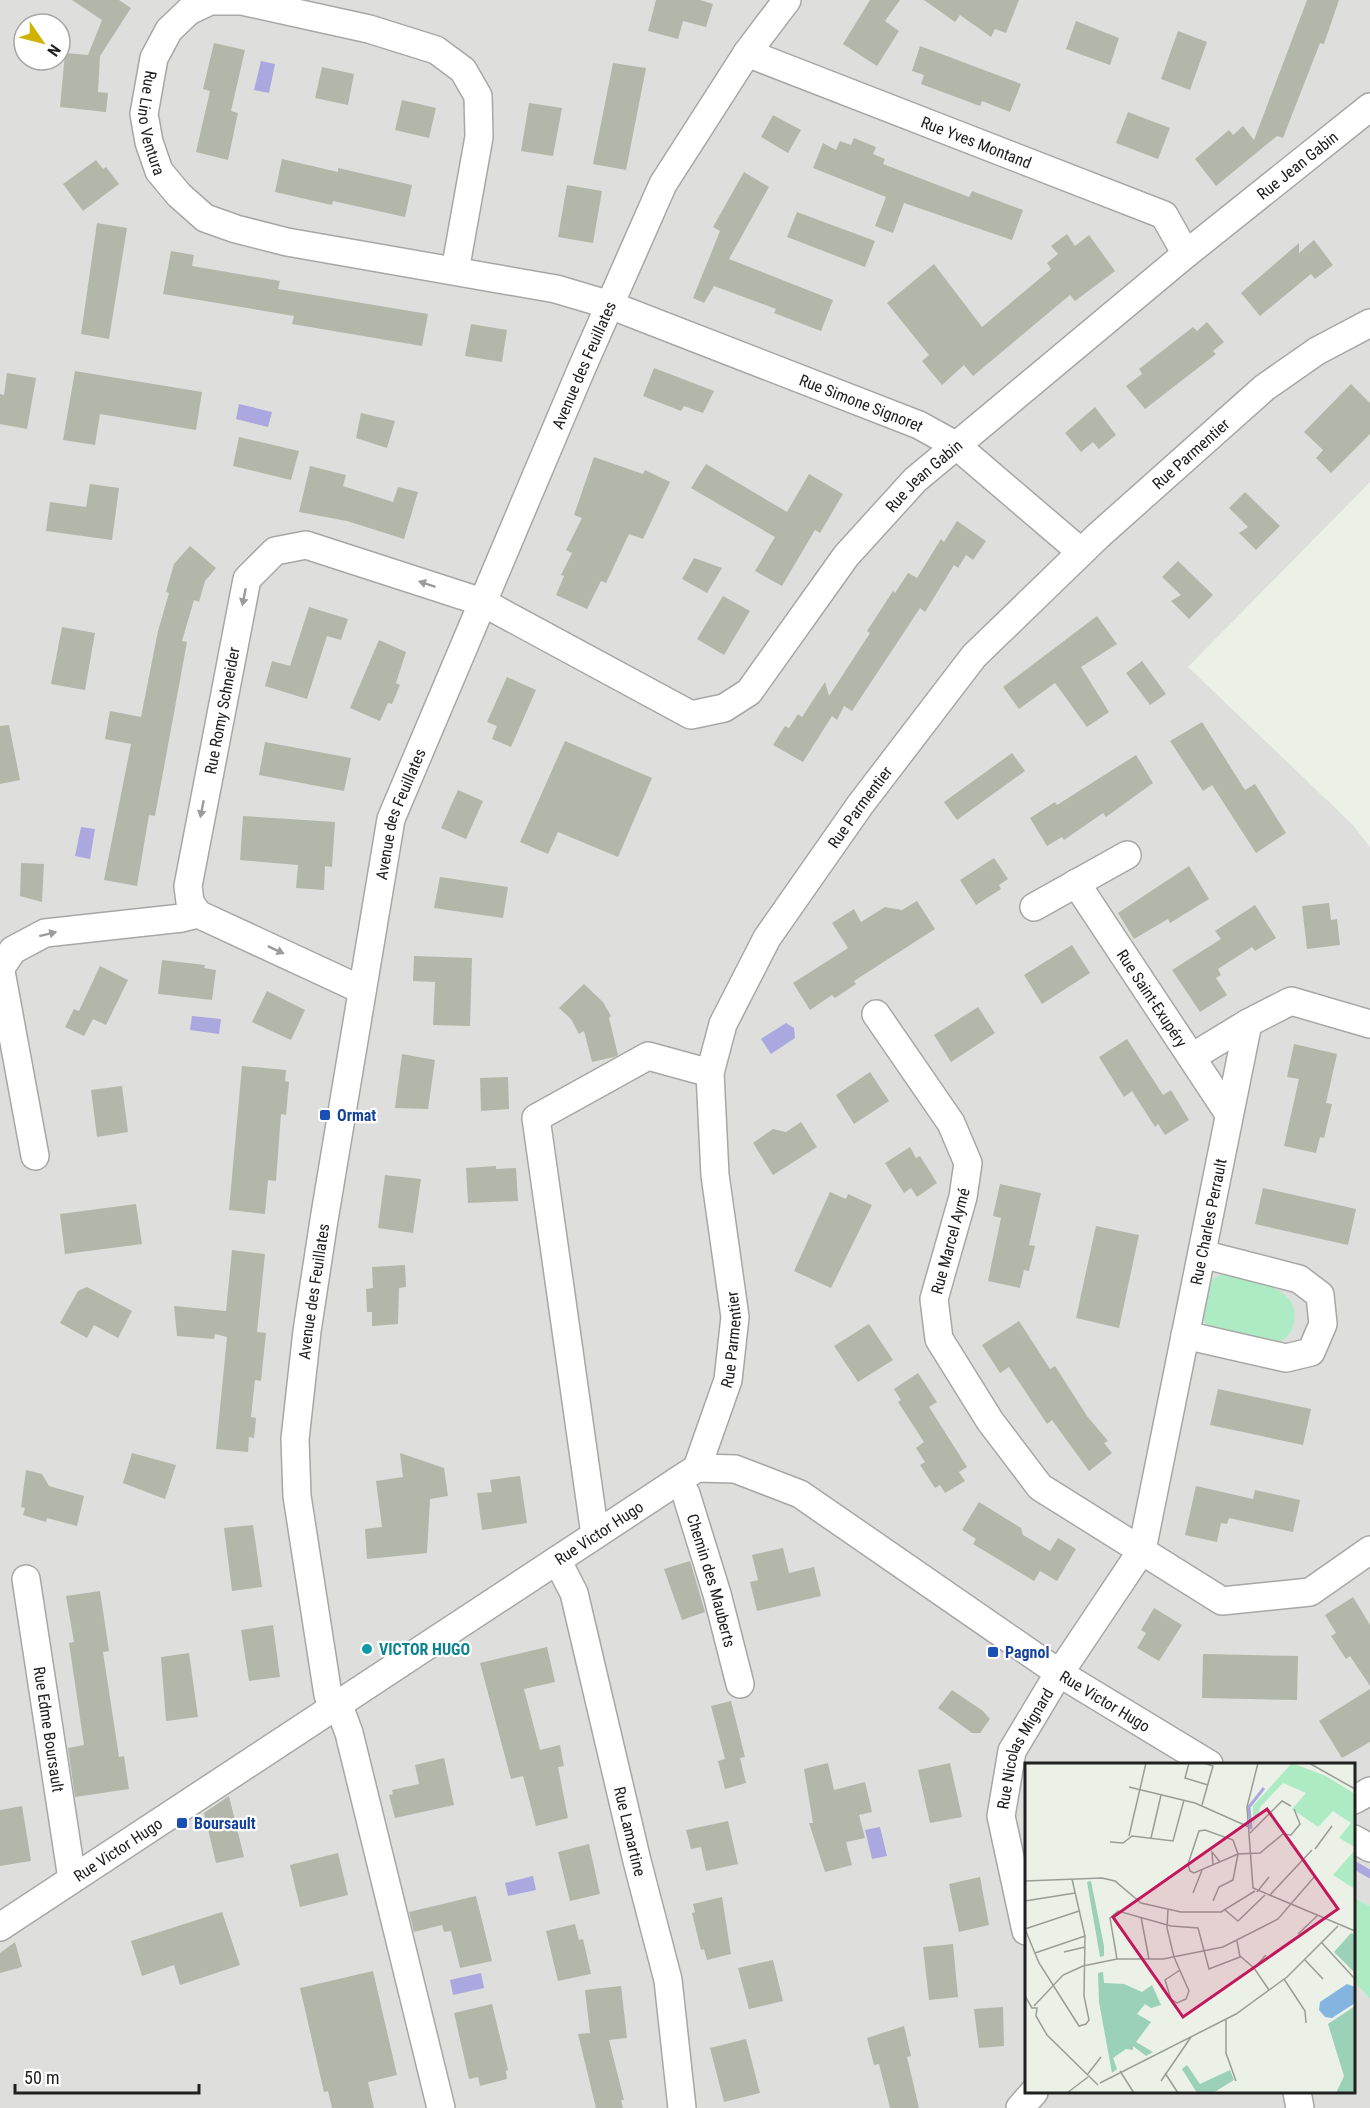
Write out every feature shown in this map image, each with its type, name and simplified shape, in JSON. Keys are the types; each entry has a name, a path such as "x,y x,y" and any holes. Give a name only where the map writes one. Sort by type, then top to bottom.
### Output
{"street":[{"name":"Avenue des Feuillates","path":"441,2108 349,1733 338,1703 328,1695 311,1602 297,1496 295,1439 308,1319 362,990 391,819 482,602 663,184 747,53 787,0"},
{"name":"Rue Lino Ventura","path":"455,271 479,137 478,96 464,70 436,50 380,33 242,1 210,1 189,11 169,30 154,58 144,114 149,142 159,171 179,195 206,218 236,229 287,242 556,289 610,305"},
{"name":"Rue Yves Montand","path":"747,53 1164,215 1186,254"},
{"name":"Rue Jean Gabin","path":"482,602 691,715 724,708 749,693 846,556 915,480 1186,254 1370,106"},
{"name":"Rue Simone Signoret","path":"610,305 920,425 957,446 1081,552"},
{"name":"Rue Parmentier","path":"687,1474 728,1380 735,1317 715,1175 710,1073 723,1024 767,938 853,814 974,656 1081,552 1264,388 1317,351 1370,323"},
{"name":"Rue Romy Schneider","path":"198,914 190,902 188,886 247,579 275,551 306,545 482,602"},
{"path":"1034,907 1127,855"},
{"name":"Rue Saint-Exupéry","path":"1076,883 1229,1114"},
{"path":"35,1156 1,966 13,950 45,933 182,918 198,914 362,990"},
{"path":"1192,1057 1248,1023 1291,1001 1370,1024"},
{"name":"Rue Marcel Aymé","path":"876,1014 951,1123 968,1163 963,1197 934,1299 939,1339 990,1421 1040,1487 1142,1550"},
{"name":"Rue Charles Perrault","path":"1059,1674 1142,1550 1248,1023"},
{"path":"595,1535 536,1118 648,1056 710,1073"},
{"path":"1185,1335 1286,1358 1311,1352 1323,1324 1320,1295 1299,1279 1202,1254"},
{"name":"Rue Victor Hugo","path":"0,1927 687,1474 735,1469 800,1494 1059,1674 1207,1763"},
{"name":"Chemin des Mauberts","path":"687,1474 686,1494 717,1594 740,1684"},
{"path":"1142,1550 1222,1601 1310,1592 1370,1550"},
{"name":"Rue Lamartine","path":"557,1560 574,1593 637,1861 668,1980 682,2108"},
{"name":"Rue Edme Boursault","path":"26,1579 72,1879"},
{"name":"Rue Nicolas Mignard","path":"1025,1926 1001,1816 1012,1751 1059,1674"},
{"path":"1355,1799 1370,1791"},
{"path":"1355,1840 1370,1848"},
{"path":"1020,2108 1032,2093"},
{"path":"1297,2093 1300,2108"}],"shaded area":[{"path":"0,0 1370,0 1370,482 1188,667 1353,825 1370,847 1370,1906 1355,1898 1355,1763 1025,1763 1025,2093 1355,2093 1355,1982 1370,1999 1370,2108 0,2108"},
{"path":"261,61 275,64 269,93 254,90"},
{"path":"239,404 272,412 268,427 236,419"},
{"path":"81,827 95,829 90,859 75,856"},
{"path":"192,1016 221,1019 219,1034 190,1030"},
{"path":"786,1023 794,1028 795,1038 771,1054 761,1039"},
{"path":"880,1827 887,1856 872,1859 865,1830"},
{"path":"533,1876 536,1890 508,1896 505,1883"},
{"path":"481,1973 484,1988 453,1995 450,1980"}],"green space":[{"path":"1225,1274 1260,1283 1282,1292 1294,1309 1294,1321 1288,1335 1274,1343 1232,1336 1212,1329 1206,1323 1203,1310 1209,1285 1215,1278"},
{"path":"1355,1898 1370,1906 1370,1999 1355,1982"}],"building":[{"path":"72,0 119,0 131,8 100,56 98,92 108,93 106,112 60,107 63,72 72,72 72,54 88,55 102,20"},
{"path":"656,0 700,0 713,4 706,27 683,21 678,39 648,31"},
{"path":"870,0 900,0 885,21 899,31 877,66 843,44"},
{"path":"924,0 1019,0 1006,33 995,29 991,37 960,15 955,22"},
{"path":"1307,0 1339,0 1324,44 1320,43 1283,138 1277,136 1216,186 1195,159 1229,130 1233,135 1243,126 1254,140"},
{"path":"1076,21 1119,38 1110,65 1066,49"},
{"path":"1178,31 1207,42 1190,90 1161,79"},
{"path":"214,43 245,50 231,111 238,113 228,160 196,152 210,91 203,89"},
{"path":"920,46 1021,84 1010,112 982,101 980,106 921,84 924,75 912,71"},
{"path":"613,63 646,68 626,170 593,164"},
{"path":"322,67 354,74 348,105 315,98"},
{"path":"402,100 436,108 429,138 395,130"},
{"path":"529,103 562,108 553,156 521,151"},
{"path":"1128,112 1170,128 1158,159 1116,143"},
{"path":"773,115 801,130 788,153 761,137"},
{"path":"854,138 876,147 873,154 885,159 883,164 969,197 972,191 1023,210 1012,240 904,203 893,233 875,226 886,197 813,168 823,143 836,150 840,141 851,145"},
{"path":"282,159 338,172 338,168 412,185 405,217 333,201 332,205 275,192"},
{"path":"96,160 103,169 106,167 119,184 83,211 63,184"},
{"path":"744,172 769,187 729,259 833,300 821,331 774,313 776,309 714,286 704,303 693,298 720,231 713,227"},
{"path":"567,185 602,191 593,243 558,237"},
{"path":"797,212 875,241 865,267 787,237"},
{"path":"97,223 127,228 109,339 81,334"},
{"path":"1067,234 1075,246 1089,235 1115,271 1075,301 1070,295 973,376 964,365 942,385 922,361 929,355 887,303 934,264 982,327 1051,269 1047,263 1058,254 1051,246"},
{"path":"1314,240 1333,265 1315,279 1311,274 1260,316 1241,293 1299,243 1299,253"},
{"path":"171,251 194,255 192,266 280,281 278,289 428,314 422,346 292,324 294,316 163,294"},
{"path":"1207,322 1224,342 1213,351 1216,354 1145,409 1126,386 1142,374 1139,369 1193,327 1197,331"},
{"path":"471,324 507,330 502,362 465,356"},
{"path":"654,368 714,391 703,413 684,406 681,411 643,396"},
{"path":"75,371 202,392 196,430 100,414 95,445 63,440"},
{"path":"7,373 36,378 27,429 0,424 0,394 4,395"},
{"path":"1351,384 1370,403 1370,434 1331,473 1316,458 1323,450 1304,432"},
{"path":"1095,407 1116,435 1099,449 1093,442 1081,452 1065,433"},
{"path":"361,413 395,421 387,448 356,438"},
{"path":"239,437 299,451 291,480 233,466"},
{"path":"594,457 643,474 645,470 670,482 643,539 629,534 606,583 601,581 587,609 556,595 564,576 561,575 572,553 566,550 582,518 574,515"},
{"path":"706,464 787,512 809,474 843,494 820,533 815,530 782,586 755,571 775,537 691,488"},
{"path":"310,466 346,475 343,486 393,502 398,487 418,492 404,539 347,521 299,512"},
{"path":"90,484 119,488 112,540 46,531 50,502 86,507"},
{"path":"1245,492 1280,526 1256,550 1239,533 1248,527 1229,508"},
{"path":"957,521 986,541 973,560 966,555 958,568 954,565 925,612 920,608 852,711 844,706 837,720 832,716 803,762 773,745 785,726 789,728 798,714 802,717 825,682 829,696 870,633 867,631 893,591 895,593 908,573 917,578 941,539 944,542"},
{"path":"190,546 216,568 205,581 199,602 194,600 182,641 187,642 155,816 149,815 137,886 104,880 131,744 105,739 110,711 141,717 158,631 169,593 166,592 174,564"},
{"path":"694,558 722,568 707,593 682,579"},
{"path":"1178,561 1213,595 1189,619 1171,601 1181,595 1162,577"},
{"path":"723,596 750,611 724,655 697,639"},
{"path":"309,607 348,619 341,640 327,636 307,699 265,686 272,661 290,666"},
{"path":"1097,616 1117,644 1081,667 1109,712 1087,727 1055,683 1019,709 1003,687"},
{"path":"62,627 95,633 85,690 51,684"},
{"path":"379,640 406,652 396,683 400,685 392,704 388,703 380,721 350,708"},
{"path":"1142,661 1166,694 1150,705 1126,673"},
{"path":"507,677 536,690 511,747 492,739 497,726 487,722"},
{"path":"1202,722 1245,790 1255,784 1286,833 1256,853 1212,785 1203,791 1170,741"},
{"path":"9,725 20,780 0,784 0,726"},
{"path":"565,741 652,778 618,857 558,832 548,854 520,842"},
{"path":"265,742 351,758 344,791 259,775"},
{"path":"1012,753 1025,771 957,820 944,802"},
{"path":"1136,755 1153,783 1106,817 1103,813 1064,840 1062,837 1047,846 1030,818 1055,802 1057,805"},
{"path":"458,790 483,801 466,839 441,828"},
{"path":"243,816 335,822 332,867 325,866 324,890 296,888 298,865 240,860"},
{"path":"994,858 1008,879 999,885 1001,889 976,905 960,880"},
{"path":"21,863 44,864 42,902 20,896"},
{"path":"1189,866 1209,899 1170,923 1168,919 1134,939 1118,913"},
{"path":"440,877 508,887 503,918 434,908"},
{"path":"917,901 935,929 854,981 856,984 835,998 832,995 810,1010 793,983 848,948 832,923 854,909 861,922 885,907 902,910"},
{"path":"1329,903 1331,920 1337,919 1340,945 1307,949 1302,906"},
{"path":"1255,905 1276,938 1255,951 1252,947 1218,969 1221,975 1216,978 1227,995 1200,1012 1172,970 1221,939 1215,931"},
{"path":"1072,945 1090,973 1042,1004 1024,975"},
{"path":"414,956 472,958 470,1026 433,1025 435,982 413,981"},
{"path":"162,960 205,965 204,968 216,970 212,1000 158,994"},
{"path":"100,966 128,980 106,1025 93,1019 84,1036 65,1027 74,1009 79,1011"},
{"path":"584,984 603,1002 611,1016 609,1018 618,1055 614,1057 592,1062 584,1031 579,1034 571,1019 559,1008"},
{"path":"267,991 305,1010 291,1040 252,1022"},
{"path":"978,1007 995,1033 951,1062 934,1035"},
{"path":"1127,1039 1163,1095 1171,1090 1189,1120 1165,1135 1158,1124 1155,1127 1132,1091 1124,1097 1099,1057"},
{"path":"1294,1044 1337,1054 1326,1103 1332,1104 1324,1138 1320,1137 1316,1153 1284,1146 1299,1079 1287,1077"},
{"path":"402,1054 435,1060 428,1109 395,1108"},
{"path":"242,1066 286,1070 285,1081 289,1082 286,1115 281,1114 276,1181 268,1180 265,1214 229,1210"},
{"path":"870,1072 889,1101 854,1124 836,1095"},
{"path":"508,1077 509,1109 481,1111 480,1078"},
{"path":"122,1086 128,1132 97,1137 91,1090"},
{"path":"801,1122 817,1147 773,1175 753,1143 773,1129 786,1132"},
{"path":"910,1147 916,1158 920,1156 937,1183 917,1197 911,1188 904,1193 885,1163"},
{"path":"496,1166 496,1169 516,1168 518,1201 468,1203 466,1168"},
{"path":"385,1175 421,1179 413,1233 378,1228"},
{"path":"1000,1184 1041,1193 1029,1245 1035,1246 1029,1271 1024,1270 1020,1288 988,1281 1001,1218 993,1216"},
{"path":"1263,1188 1356,1209 1348,1245 1255,1224"},
{"path":"830,1192 846,1199 848,1194 872,1205 831,1288 794,1271"},
{"path":"136,1204 142,1244 65,1254 60,1214"},
{"path":"1096,1226 1139,1235 1119,1328 1076,1318"},
{"path":"232,1250 265,1254 257,1332 266,1333 261,1381 255,1380 251,1417 256,1418 254,1438 249,1437 248,1452 216,1449 227,1337 215,1334 214,1339 177,1336 174,1306 226,1311"},
{"path":"405,1265 406,1287 399,1288 398,1324 372,1326 372,1312 367,1312 366,1289 373,1288 372,1267"},
{"path":"87,1287 132,1311 118,1338 94,1325 87,1338 60,1323 78,1291"},
{"path":"1019,1321 1050,1369 1055,1366 1087,1416 1108,1441 1104,1443 1112,1453 1089,1471 1052,1420 1047,1424 1009,1367 1000,1373 982,1345"},
{"path":"869,1324 893,1360 858,1382 834,1346"},
{"path":"918,1373 937,1402 929,1407 967,1467 959,1472 965,1481 945,1493 940,1485 935,1488 920,1465 925,1462 916,1448 924,1442 898,1402 901,1400 894,1389"},
{"path":"1218,1389 1311,1409 1303,1445 1210,1425"},
{"path":"132,1453 176,1465 165,1499 123,1483"},
{"path":"400,1453 444,1468 448,1496 430,1499 427,1553 367,1559 365,1529 382,1527 376,1481 403,1477"},
{"path":"26,1470 42,1474 49,1486 84,1496 77,1526 47,1518 46,1522 23,1515 25,1508 21,1507"},
{"path":"520,1476 527,1523 482,1530 477,1493 492,1492 490,1480"},
{"path":"1196,1486 1253,1499 1255,1490 1300,1500 1293,1532 1229,1518 1227,1524 1221,1523 1217,1542 1185,1535"},
{"path":"979,1502 1021,1528 1023,1535 1050,1551 1058,1538 1076,1549 1057,1581 1040,1571 1034,1581 973,1544 976,1539 962,1530"},
{"path":"253,1525 262,1587 232,1591 224,1528"},
{"path":"783,1548 789,1573 814,1567 821,1596 757,1611 750,1582 758,1580 752,1555"},
{"path":"690,1561 705,1612 682,1620 664,1569"},
{"path":"100,1591 109,1651 103,1652 119,1757 124,1756 129,1789 75,1797 68,1748 84,1745 69,1643 74,1642 66,1596"},
{"path":"1353,1597 1370,1625 1370,1686 1350,1656 1346,1659 1331,1636 1336,1633 1325,1615"},
{"path":"1154,1608 1182,1625 1159,1661 1137,1648 1146,1633 1141,1630"},
{"path":"273,1625 280,1677 249,1681 241,1630"},
{"path":"547,1647 555,1682 524,1689 540,1750 560,1745 564,1766 558,1767 568,1818 536,1826 523,1776 511,1779 480,1663"},
{"path":"189,1653 198,1717 166,1721 161,1657"},
{"path":"1203,1654 1298,1656 1297,1700 1202,1698"},
{"path":"1370,1689 1370,1742 1342,1758 1319,1721"},
{"path":"952,1690 983,1711 990,1719 980,1733 972,1733 938,1708"},
{"path":"731,1701 745,1757 740,1758 746,1783 725,1789 718,1761 725,1759 711,1706"},
{"path":"444,1758 454,1805 395,1818 389,1795 393,1794 392,1790 419,1784 415,1765"},
{"path":"828,1763 834,1790 865,1782 872,1812 859,1815 865,1838 846,1842 852,1865 825,1872 809,1823 813,1823 804,1769"},
{"path":"950,1763 962,1817 930,1823 918,1770"},
{"path":"229,1796 244,1857 216,1863 204,1813"},
{"path":"22,1806 31,1861 0,1866 0,1810"},
{"path":"728,1821 738,1864 706,1871 701,1847 691,1849 686,1830"},
{"path":"589,1844 600,1894 570,1901 558,1852"},
{"path":"338,1853 348,1895 300,1907 290,1865"},
{"path":"980,1877 989,1925 959,1932 949,1884"},
{"path":"476,1896 492,1961 460,1968 451,1931 444,1932 442,1925 414,1932 409,1912"},
{"path":"722,1897 731,1954 707,1960 704,1949 701,1950 692,1913 695,1912 693,1904"},
{"path":"222,1912 240,1965 180,1985 174,1965 142,1976 131,1941"},
{"path":"575,1924 579,1940 583,1939 591,1974 558,1981 546,1931"},
{"path":"15,1942 22,1967 0,1973 0,1953"},
{"path":"953,1944 958,1997 929,2000 923,1947"},
{"path":"773,1960 783,2001 749,2009 738,1968"},
{"path":"373,1971 397,2075 368,2082 374,2108 332,2108 328,2091 324,2092 300,1988"},
{"path":"621,1986 627,2038 609,2040 624,2100 621,2100 623,2108 596,2108 578,2034 590,2033 585,1990"},
{"path":"492,2004 508,2070 506,2071 507,2079 480,2086 478,2077 469,2079 454,2013"},
{"path":"1003,2007 1004,2046 979,2048 974,2009"},
{"path":"904,2026 911,2056 907,2057 919,2108 890,2108 879,2064 874,2065 867,2038"},
{"path":"746,2039 760,2093 724,2102 710,2048"}],"waterway":[{"path":"1355,1866 1370,1874"}],"place":[{"name":"Ormat","path":"325,1115"},
{"name":"VICTOR HUGO","path":"367,1649"},
{"name":"Pagnol","path":"993,1652"},
{"name":"Boursault","path":"182,1823"}]}
